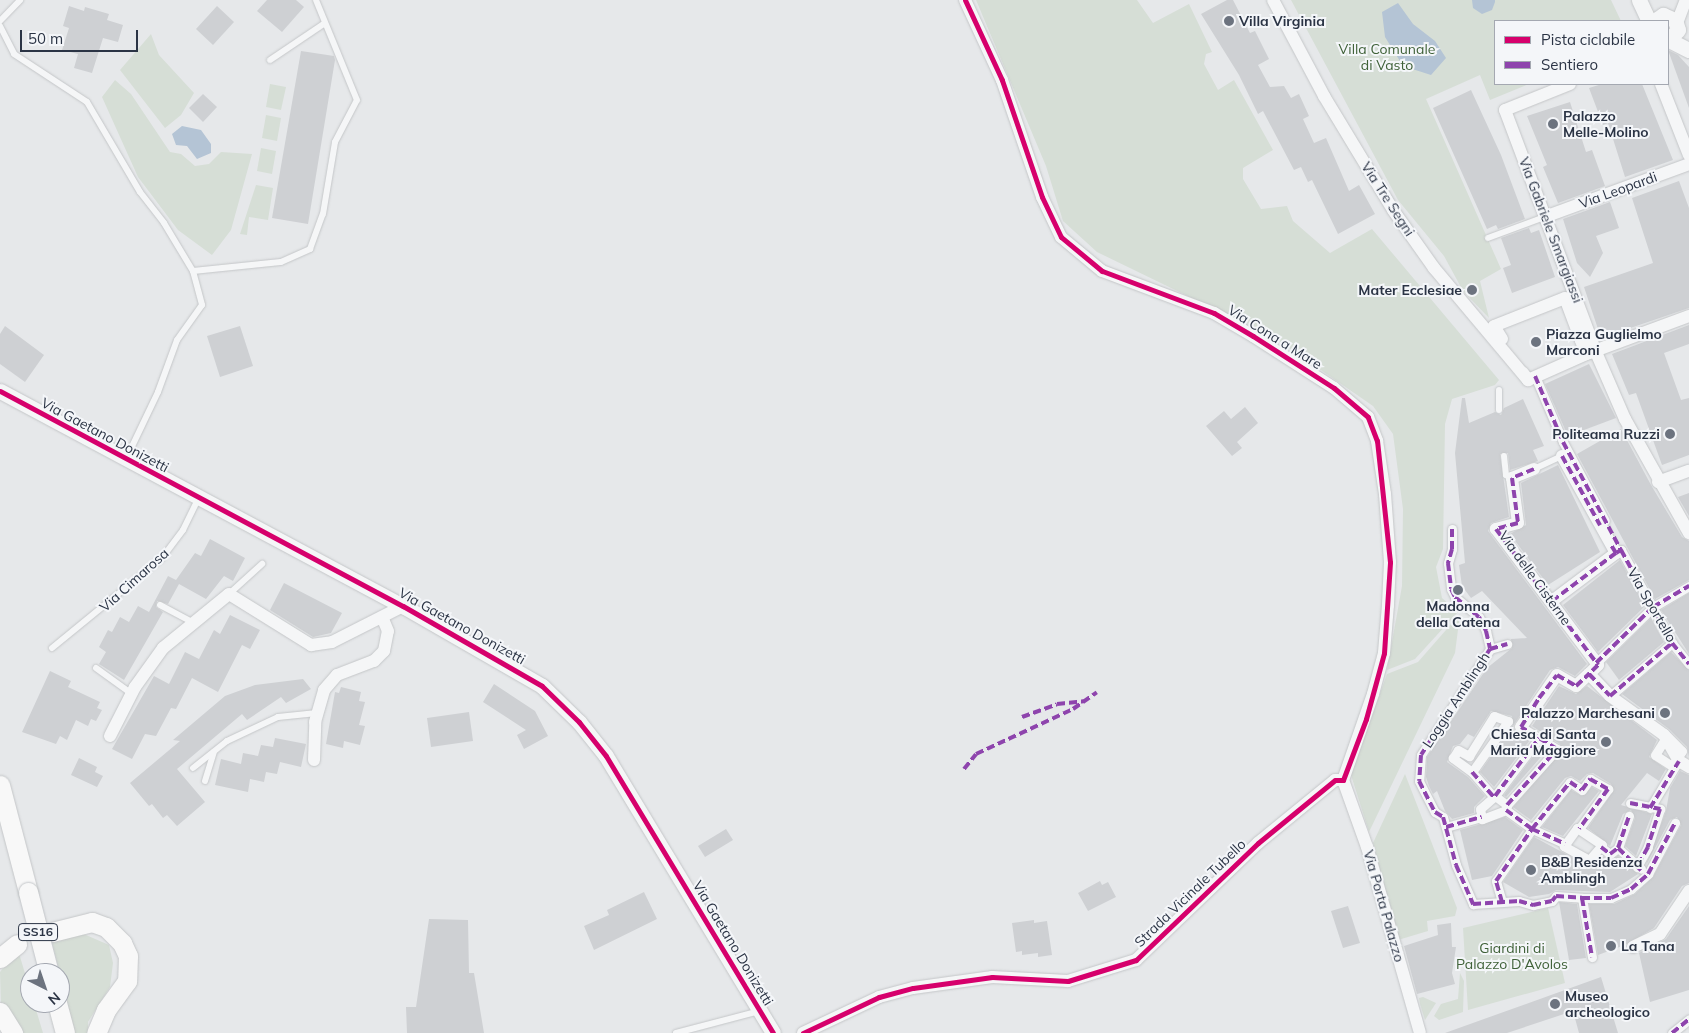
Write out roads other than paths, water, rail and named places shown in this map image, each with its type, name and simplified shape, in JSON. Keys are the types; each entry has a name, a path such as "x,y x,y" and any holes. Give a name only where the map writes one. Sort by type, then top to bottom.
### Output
{"main road":[{"name":"SS16","path":"0,786 46,963"},
{"path":"52,932 92,922 106,926 122,944 128,956 127,981 106,1010 96,1033"},
{"path":"0,958 8,944"},
{"path":"0,1012 13,1033"},
{"path":"60,1013 65,1033"}],"street":[{"name":"Via Cona a Mare","path":"965,0 1002,80 1050,218 1074,250 1102,271 1214,313 1334,388 1368,417 1377,441 1385,494 1390,562 1388,605 1384,653 1371,702 1343,780"},
{"name":"Via Tre Segni","path":"1273,0 1324,96 1393,210 1434,268 1531,378"},
{"path":"1639,0 1649,20"},
{"path":"1648,0 1667,20 1684,0"},
{"path":"1669,22 1687,45"},
{"path":"1669,24 1675,36 1669,39"},
{"path":"1669,40 1687,45"},
{"name":"Via Gabriele Smargiassi","path":"1568,85 1505,110 1547,216 1590,352"},
{"path":"1661,85 1689,155"},
{"name":"Via Leopardi","path":"1547,216 1689,164"},
{"path":"1689,316 1590,352 1531,378 1494,326 1565,298 1590,352 1658,482 1689,533"},
{"name":"Via Sportello","path":"1531,378 1618,552 1654,607 1672,643 1689,664"},
{"name":"Via Gaetano Donizetti","path":"0,392 403,606 523,673 561,702 606,756 773,1033"},
{"path":"1552,601 1618,552 1562,456"},
{"path":"1512,478 1534,469"},
{"path":"1658,482 1689,470"},
{"name":"Via delle Cisterne","path":"1512,478 1518,523 1496,529 1552,601 1610,696 1666,738 1682,762"},
{"name":"Loggia Amblingh","path":"1452,529 1452,549 1448,563 1451,588 1454,597 1479,617 1486,631 1490,649 1422,755 1419,782 1446,827 1456,866 1473,904 1502,902"},
{"path":"1446,827 1507,808 1556,749 1521,727 1557,675 1576,686 1654,607 1689,586"},
{"path":"110,736 132,694 163,648 192,622 229,594 310,645 332,642 403,606"},
{"path":"314,760 317,713 324,690 332,680 374,661 384,651 388,631 382,617"},
{"path":"1610,696 1672,643"},
{"path":"1490,649 1507,644"},
{"path":"1472,772 1507,723 1493,717 1469,756 1458,750 1453,758 1472,772 1507,808 1532,829 1565,844 1564,846 1589,860 1601,846"},
{"path":"1482,816 1480,809 1495,796 1539,738"},
{"path":"1637,867 1648,848 1655,809 1682,762"},
{"path":"1565,844 1606,795 1608,789 1590,779 1582,790 1570,782 1532,829 1496,881 1502,902 1532,905 1552,902 1556,896 1611,898 1631,889 1648,874 1675,823"},
{"name":"Strada Vicinale Tubello","path":"803,1033 879,997 913,988 992,977 1068,981 1136,960 1258,843 1336,780 1343,780"},
{"name":"Via Porta Palazzo","path":"1343,780 1367,847 1420,1033"},
{"path":"1630,803 1655,809"},
{"path":"1579,829 1610,854 1618,848 1629,816"},
{"path":"1618,848 1637,867 1648,874"},
{"path":"1633,947 1660,934 1688,894"},
{"path":"1582,898 1592,957"},
{"path":"1672,1033 1689,1019"}],"lane":[{"path":"0,21 20,0"},
{"path":"194,271 281,262 310,249 323,214 335,142 357,100 316,0"},
{"path":"270,60 325,23"},
{"path":"0,26 14,54 87,102 140,192 164,222 194,271 202,305 182,333 126,459"},
{"path":"1488,238 1547,216"},
{"path":"1499,410 1500,390"},
{"path":"1504,456 1506,475 1512,478"},
{"path":"1534,469 1562,456"},
{"name":"Via Cimarosa","path":"52,648 162,558 183,530 199,497"},
{"path":"229,594 262,564"},
{"path":"160,604 192,622"},
{"path":"96,668 132,694"},
{"path":"193,768 239,734 278,717 317,713"},
{"path":"1507,723 1521,727"},
{"path":"205,781 214,751"},
{"path":"676,1033 761,1011"}],"water":[{"path":"1472,0 1495,0 1495,2 1492,10 1482,14 1473,8"},
{"path":"1398,3 1413,24 1435,41 1446,58 1431,75 1403,66 1385,37 1382,12"},
{"path":"182,126 201,130 211,144 211,153 197,159 187,146 176,145 172,134"}],"place":[{"name":"Villa Virginia","path":"1229,21"},
{"name":"Palazzo Melle-Molino","path":"1553,124"},
{"name":"Mater Ecclesiae","path":"1472,290"},
{"name":"Piazza Guglielmo Marconi","path":"1536,342"},
{"name":"Politeama Ruzzi","path":"1670,434"},
{"name":"Madonna della Catena","path":"1458,590"},
{"name":"Palazzo Marchesani","path":"1665,713"},
{"name":"Chiesa di Santa Maria Maggiore","path":"1606,742"},
{"name":"B&B Residenza Amblingh","path":"1531,870"},
{"name":"La Tana","path":"1611,946"},
{"name":"Museo archeologico","path":"1555,1004"}],"park label":[{"name":"Villa Comunale di Vasto","path":"1387,58"},
{"name":"Giardini di Palazzo D'Avolos","path":"1512,956"}]}
